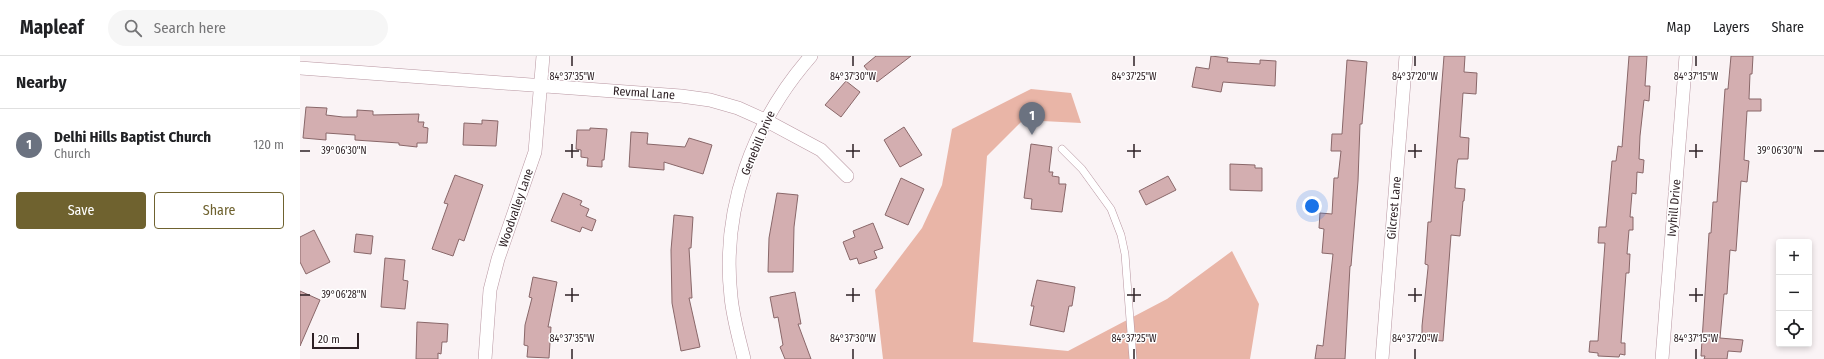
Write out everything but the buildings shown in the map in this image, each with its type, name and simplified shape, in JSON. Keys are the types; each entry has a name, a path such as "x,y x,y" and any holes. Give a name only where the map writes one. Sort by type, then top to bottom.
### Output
{"street":[{"name":"Woodvalley Lane","path":"485,359 490,290 498,259 535,152 543,56"},
{"name":"Genebill Drive","path":"744,359 735,325 731,296 729,260 732,224 737,195 747,160 765,120 780,95 811,56"},
{"name":"Gilcrest Lane","path":"1382,359 1406,56"},
{"name":"Ivyhill Drive","path":"1662,359 1686,56"},
{"name":"Revmal Lane","path":"300,68 681,96 710,100 738,108 765,120 821,150 847,176"}],"lane":[{"path":"1062,149 1082,169 1111,209 1121,235 1125,262 1133,359"}],"shaded area":[{"path":"1031,89 1071,93 1081,123 1023,120 987,156 973,342 1068,351 1167,299 1232,251 1259,304 1250,359 883,359 875,290 922,228 942,185 952,129"}],"place":[{"name":"Delhi Hills Baptist Church","path":"1032,135"}]}
